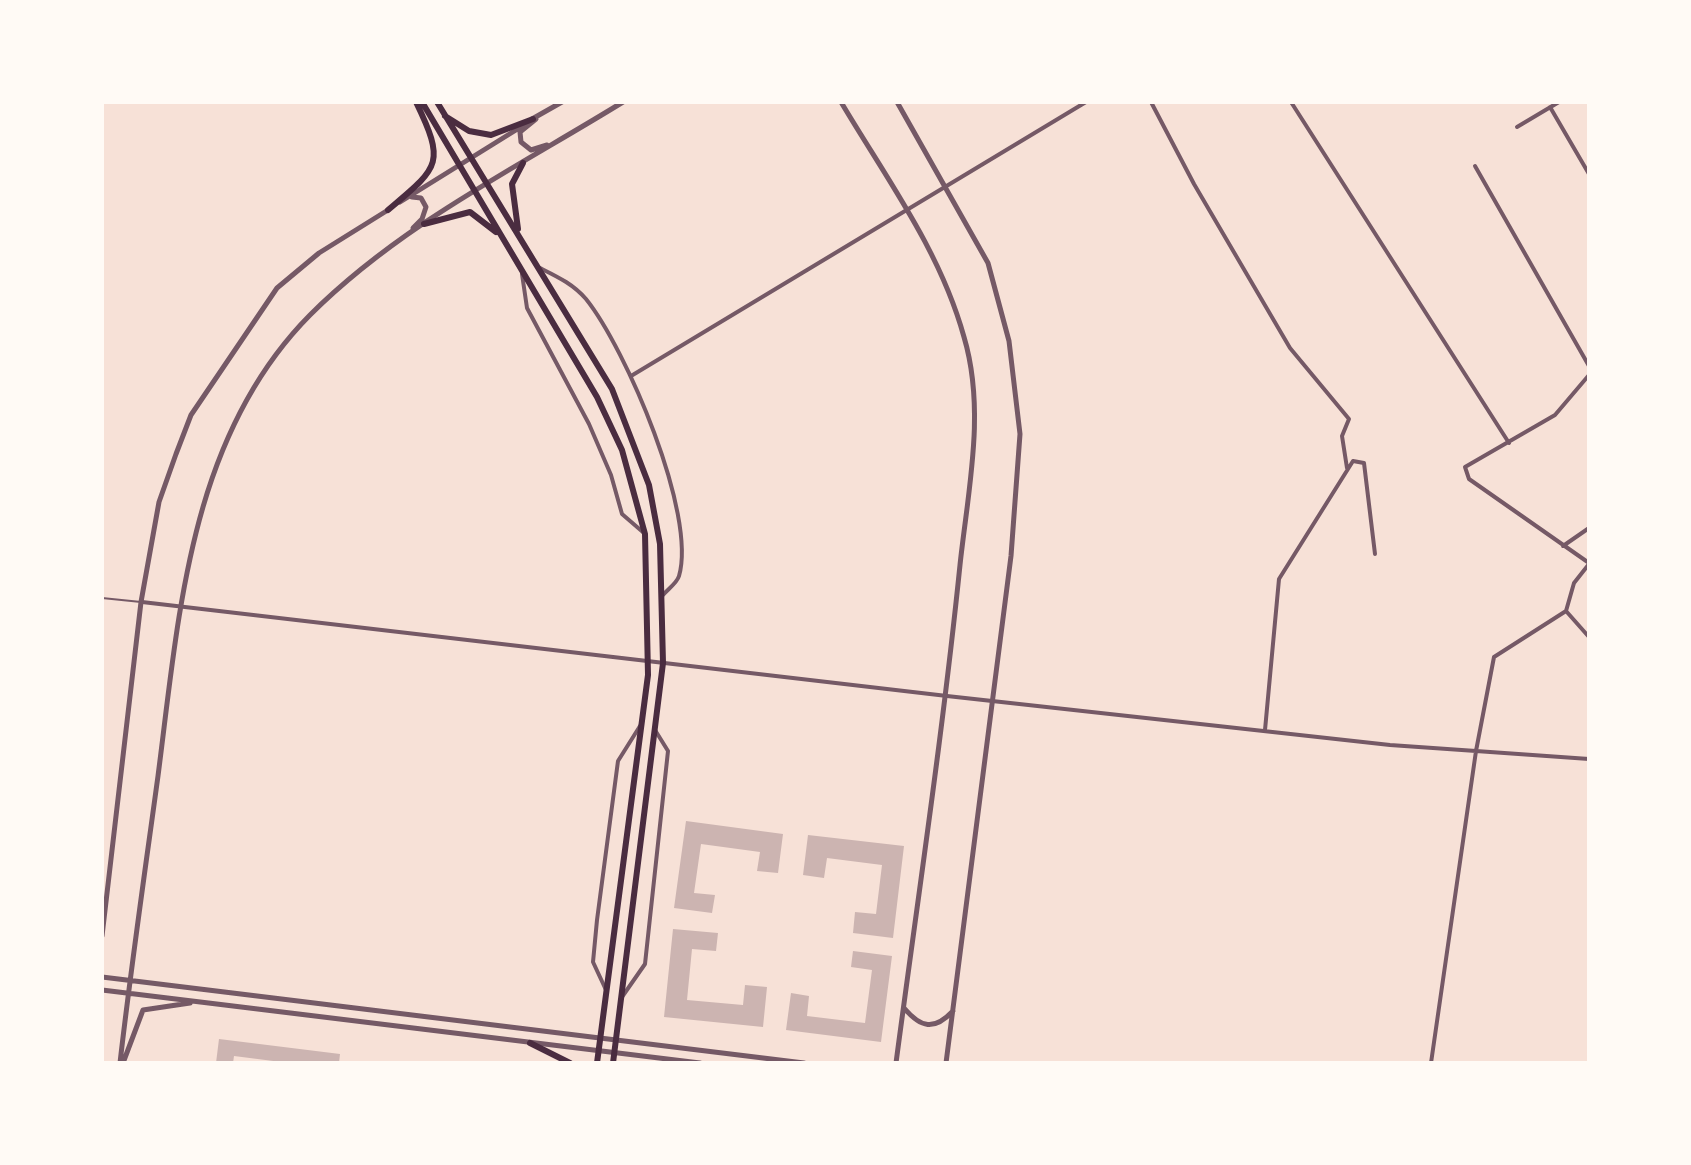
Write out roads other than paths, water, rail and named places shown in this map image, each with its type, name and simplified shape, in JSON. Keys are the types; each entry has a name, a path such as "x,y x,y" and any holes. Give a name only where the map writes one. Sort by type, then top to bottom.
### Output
{"main road":[{"path":"419,102 460,165 597,397 622,450 645,534 649,661 644,721 597,1063"},
{"path":"388,210 422,181 436,159 435,143 419,102"},
{"path":"437,102 612,389 649,485 658,532 663,595 663,663 613,1063"},
{"path":"445,116 469,131 491,135 535,119"},
{"path":"520,236 512,184 523,163"},
{"path":"424,224 470,212 496,232 514,258"},
{"path":"530,1043 570,1063"}],"street":[{"path":"102,936 141,602 159,502 191,415 277,288 319,253 562,102"},
{"path":"406,234 623,102"},
{"path":"841,102 909,211 943,275 965,339 972,383 974,439 947,696 896,1063"},
{"path":"897,102 988,263 1000,301 1015,377 1020,434 1015,511 993,700 946,1063"},
{"path":"631,376 1086,102"},
{"path":"1151,102 1194,184 1290,348 1349,419 1342,436 1347,468"},
{"path":"1291,102 1509,443"},
{"path":"1517,127 1559,102"},
{"path":"1550,107 1589,174"},
{"path":"535,119 520,132 525,148 540,148 564,139"},
{"path":"1475,166 1589,366"},
{"path":"121,1063 180,606 209,484 237,412 307,318 348,279 422,219 426,207 420,197 404,200"},
{"path":"538,267 568,282 587,301 631,376 657,438 678,520 682,550 678,579 663,595"},
{"path":"522,271 527,308 589,424 611,475 622,514 645,534"},
{"path":"1431,1063 1476,751 1494,657 1566,611 1574,583 1589,563 1469,479 1465,467 1555,415 1589,375"},
{"path":"1265,730 1279,579 1353,461 1364,463 1375,554"},
{"path":"1563,546 1589,528"},
{"path":"141,602 947,696 1476,751 1589,759"},
{"path":"1566,611 1589,637"},
{"path":"607,992 593,962 618,761 644,721"},
{"path":"620,999 645,964 668,751 654,728"},
{"path":"102,977 804,1063"},
{"path":"102,990 700,1063"},
{"path":"121,1063 143,1010 203,1002"},
{"path":"903,1007 919,1024 928,1027 936,1026 953,1011"}],"lane":[{"path":"102,598 141,602"}]}
